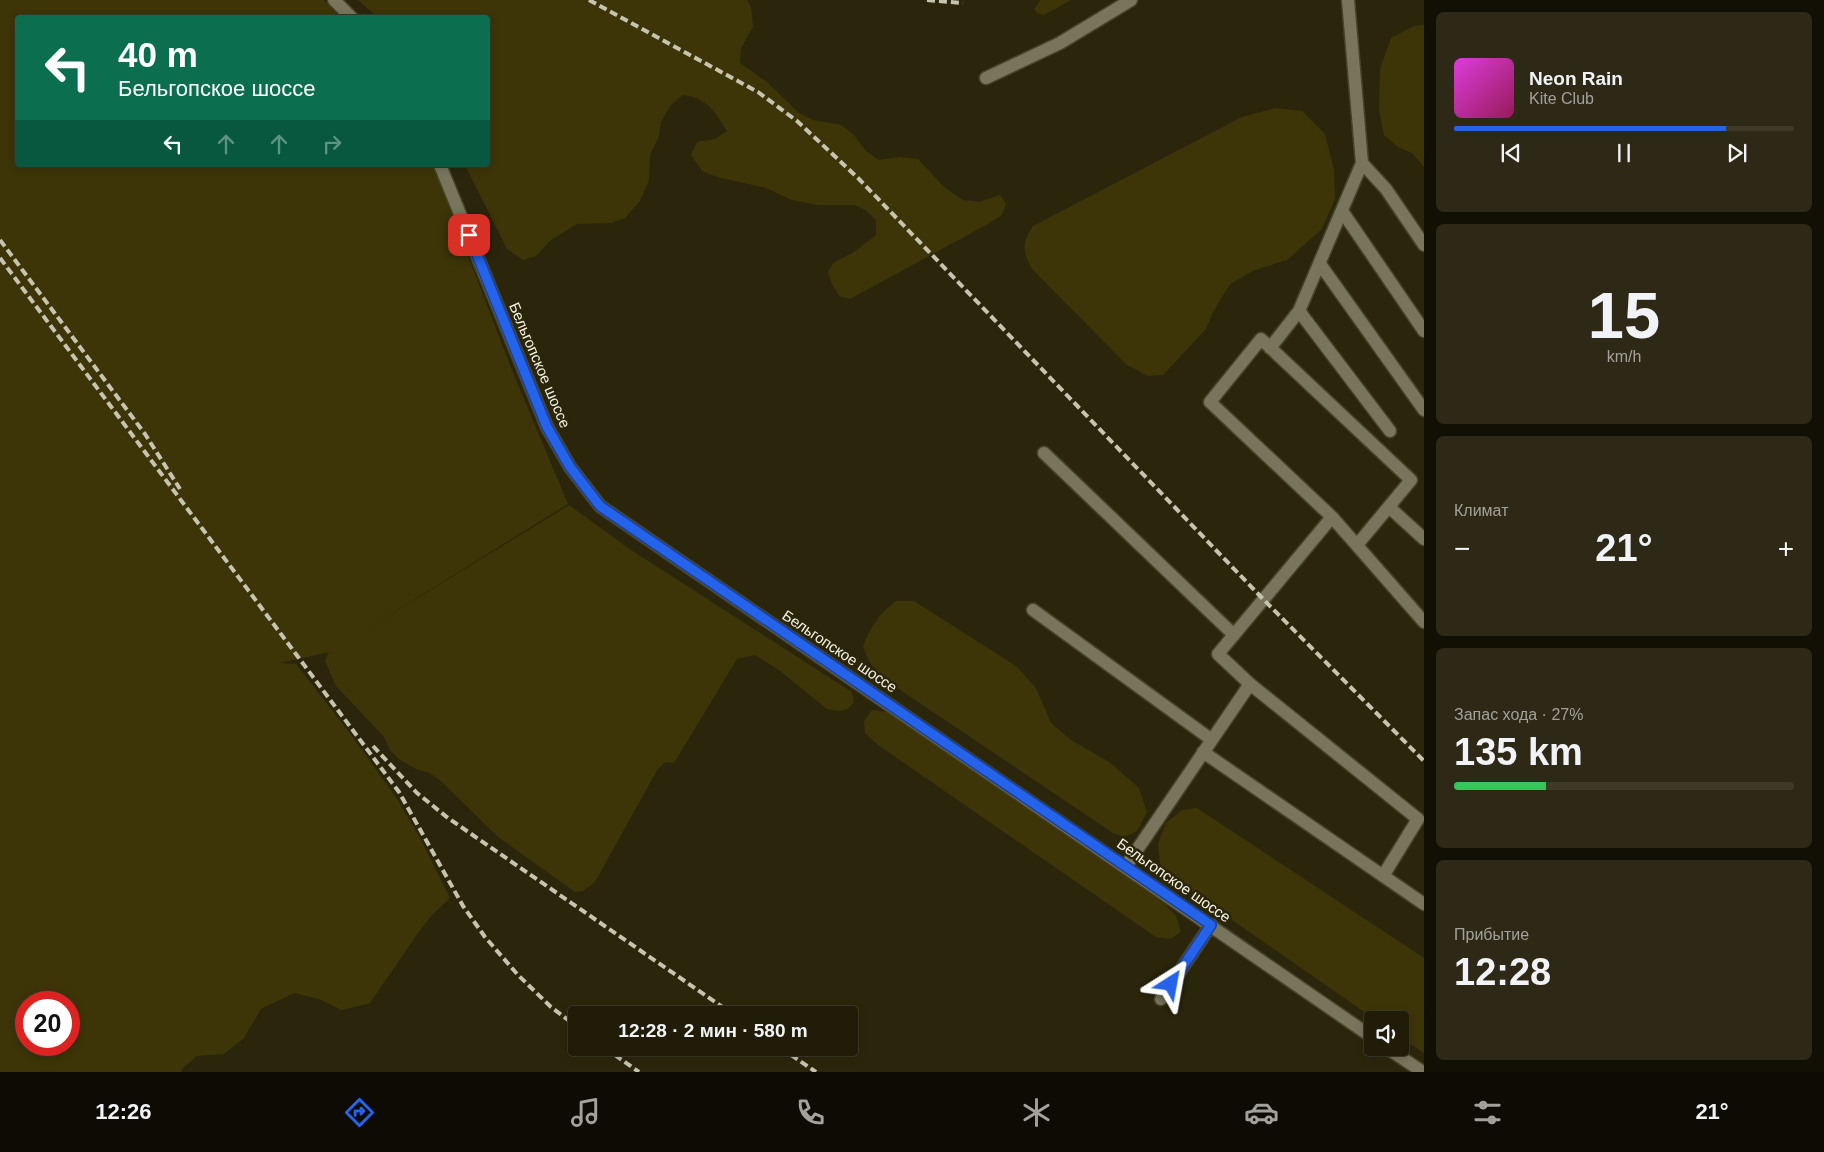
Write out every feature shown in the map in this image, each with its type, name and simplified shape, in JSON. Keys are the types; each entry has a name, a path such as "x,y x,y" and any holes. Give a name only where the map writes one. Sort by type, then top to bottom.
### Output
{"street":[{"path":"334,0 349,15"},
{"path":"986,78 1060,43 1131,0"},
{"path":"1270,348 1299,311 1362,163 1348,0"},
{"path":"1362,163 1386,188 1424,245"},
{"name":"Бельгопское шоссе","path":"441,167 547,427 570,467 600,506 1364,1031"},
{"path":"1342,211 1424,330"},
{"path":"1320,264 1424,410"},
{"path":"1299,311 1390,431"},
{"path":"1357,545 1412,480 1261,339 1210,402 1332,517 1424,622"},
{"path":"1044,454 1234,635"},
{"path":"1389,507 1424,539"},
{"path":"1332,517 1218,654 1250,684 1418,819 1383,876"},
{"path":"1033,610 1212,740"},
{"path":"1126,866 1250,684"},
{"path":"1203,752 1424,904"},
{"path":"1161,999 1211,925"},
{"path":"1399,1056 1423,1072"}],"shaded area":[{"path":"0,0 324,0 338,15 15,15 15,167 434,167 512,370 568,504 362,632 569,505 628,548 852,692 854,702 848,709 839,711 827,709 779,670 755,655 737,659 674,763 665,762 657,770 595,882 583,891 575,892 497,836 442,782 430,773 416,769 399,759 390,750 384,737 336,686 325,661 329,652 280,663 296,664 352,736 397,799 419,836 450,898 432,915 418,933 370,1003 342,1010 319,999 294,993 261,1009 244,1038 224,1054 197,1056 181,1072 0,1072"},
{"path":"358,0 747,0 751,7 753,27 741,48 740,63 767,82 799,113 813,120 841,125 854,135 866,151 879,160 900,157 918,159 944,187 963,200 979,202 1000,195 1006,204 1002,215 986,225 850,299 839,296 828,272 833,263 854,252 876,235 876,220 865,210 855,205 818,205 792,200 766,188 717,177 702,171 691,155 697,142 715,139 727,131 714,112 704,102 683,95 670,106 661,122 659,136 650,155 649,180 640,201 625,218 611,223 577,224 551,240 536,256 523,260 507,249 466,167 490,167 490,15 375,15"},
{"path":"1041,0 1071,0 1044,15 1037,13 1034,9"},
{"path":"1424,25 1424,167 1412,153 1398,147 1384,135 1379,110 1380,69 1391,38 1414,26"},
{"path":"1276,108 1302,111 1325,134 1334,170 1335,199 1322,229 1287,260 1255,270 1230,284 1213,312 1206,329 1163,375 1148,376 1127,365 1032,269 1026,257 1025,243 1033,226 1242,117"},
{"path":"896,601 914,601 1016,666 1036,688 1051,723 1071,740 1109,762 1139,788 1147,812 1137,831 1124,837 1113,833 881,677 869,661 863,647 876,621"},
{"path":"872,710 889,712 1164,903 1176,916 1181,932 1170,939 1156,937 878,745 865,733 864,721"},
{"path":"1197,808 1424,958 1424,1053 1409,1043 1409,1011 1364,1012 1176,881 1160,864 1158,844 1166,823 1182,810"}],"railway":[{"path":"589,0 758,92 797,121 858,178 1263,599 1424,761"},
{"path":"927,0 963,3"},
{"path":"0,240 145,434 180,489"},
{"path":"0,258 399,792 463,906 485,937 518,975 551,1007 568,1020"},
{"path":"373,746 417,793 448,818 721,1006"},
{"path":"616,1056 639,1072"},
{"path":"793,1056 816,1072"}],"route":[{"path":"469,235 547,427 570,467 600,506 1211,925 1171,984"}]}
